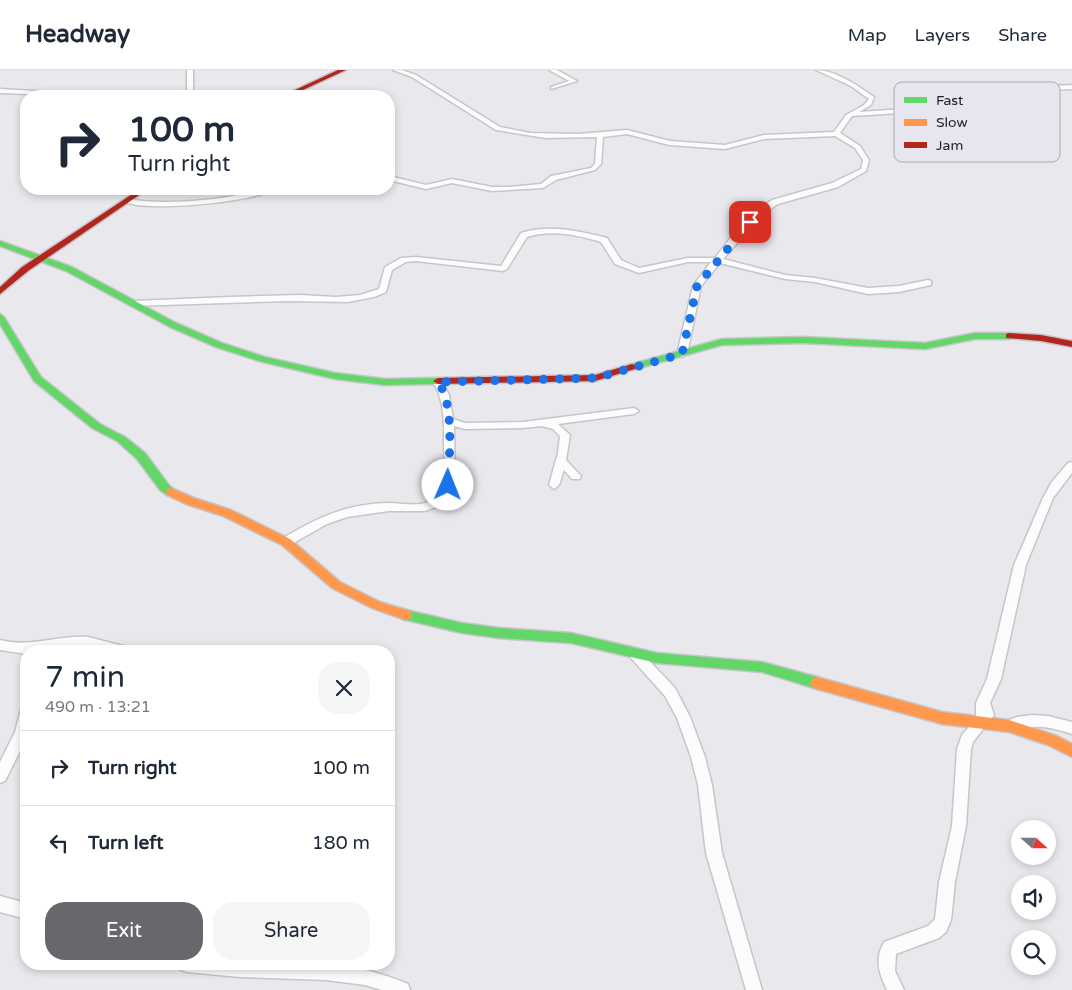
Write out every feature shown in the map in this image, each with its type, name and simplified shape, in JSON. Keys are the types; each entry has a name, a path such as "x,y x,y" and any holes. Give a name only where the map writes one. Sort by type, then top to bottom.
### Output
{"street":[{"path":"190,70 190,90"},
{"path":"298,90 343,70"},
{"path":"396,70 414,76 466,111 498,129 544,137 627,132 669,143 725,147 764,137 836,134 858,147 865,155 864,170 834,185 794,196 767,207 735,238 697,286 682,354"},
{"path":"552,70 574,81 553,88"},
{"path":"819,70 853,85 872,98 871,102 866,106 850,114 836,134"},
{"path":"0,91 20,92"},
{"path":"850,114 894,111"},
{"path":"395,179 426,186 452,181 492,189 543,186 554,178 593,169 598,164 600,135"},
{"path":"0,291 25,269 136,195"},
{"path":"127,201 142,203 192,202 248,195"},
{"path":"134,304 292,298 359,299 383,290 388,269 404,260 416,259 503,269 524,235 557,231 604,240 618,262 639,271 688,260 718,260 785,277 815,280 868,291 899,289 928,283"},
{"path":"0,243 16,250 42,257 69,269 173,325 220,345 262,359 335,376 385,382 596,378 722,342 803,340 917,346 975,336 1008,336 1041,338 1072,344"},
{"path":"0,317 37,379 96,426 122,438 140,456 164,487 182,498 227,513 286,542 336,585 393,612 462,628 531,636 570,638 635,654 688,662 762,667 942,718 1039,721 1072,728"},
{"path":"286,542 330,517 374,508 426,507 435,504 443,498 448,485 448,421 446,399 438,382"},
{"path":"448,421 460,425 473,426 542,423 634,411"},
{"path":"542,423 557,427 565,435 561,461 554,485"},
{"path":"561,461 576,476"},
{"path":"993,720 985,696 994,679 1020,565 1048,498 1055,486 1072,466"},
{"path":"64,645 77,642 97,645"},
{"path":"0,646 20,650"},
{"path":"635,654 670,692 683,717 698,757 705,786 714,853 754,990"},
{"path":"993,720 1052,740 1072,751"},
{"path":"896,990 887,972 886,955 890,948 934,932 943,920 959,826 964,749 968,740 993,720"},
{"path":"0,776 20,743"},
{"path":"0,904 20,909"},
{"path":"275,970 364,975 402,990"}],"traffic: fast":[{"path":"0,243 69,269 173,325 219,345 262,359 335,376 385,382 438,381"},
{"path":"0,317 37,379 96,426 121,439 141,456 164,487 171,492"},
{"path":"632,367 722,342 803,340 925,346 975,336 1009,336"},
{"path":"406,615 462,628 499,633 571,638 657,658 762,667 817,683"}],"traffic: slow":[{"path":"171,492 190,501 227,513 286,542 336,585 376,605 406,615"},
{"path":"817,683 942,718 1009,726 1052,740 1072,751"}],"traffic: jam":[{"path":"298,90 343,70"},
{"path":"0,291 25,269 135,195"},
{"path":"1009,336 1041,338 1072,344"},
{"path":"438,381 595,378 632,367"}],"route":[{"path":"448,485 449,444 446,399 438,382 596,378 682,354 697,286 750,222"}]}
